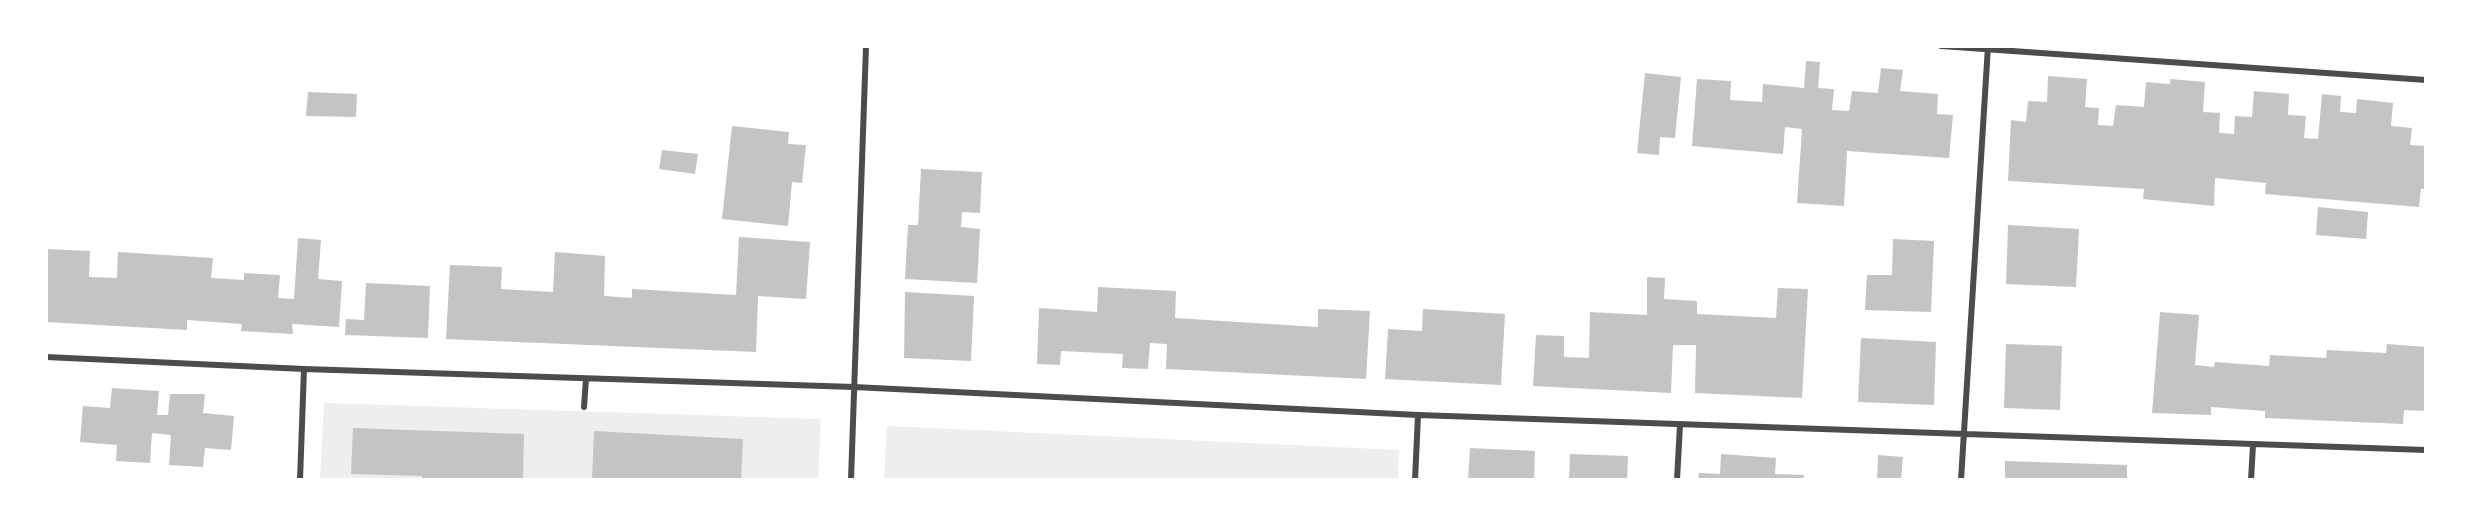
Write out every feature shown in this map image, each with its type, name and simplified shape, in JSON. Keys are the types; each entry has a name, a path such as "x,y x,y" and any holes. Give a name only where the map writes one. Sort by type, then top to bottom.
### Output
{"street":[{"path":"851,480 867,46"},
{"path":"1941,46 2426,80"},
{"path":"1961,480 1962,432 1988,48"},
{"path":"46,357 304,369 854,387 1418,415 1680,425 1962,432 2426,450"},
{"path":"300,480 304,369"},
{"path":"584,407 586,379"},
{"path":"1415,480 1418,415"},
{"path":"1677,480 1680,425"},
{"path":"2251,480 2253,445"}],"shaded area":[{"path":"324,403 821,419 818,479 320,480"},
{"path":"887,426 1399,450 1398,479 884,479"}],"building":[{"path":"1806,61 1820,62 1818,88 1834,89 1832,110 1849,111 1852,91 1878,93 1881,68 1903,70 1900,91 1938,94 1937,114 1953,115 1949,158 1847,151 1844,206 1797,203 1802,129 1785,127 1783,154 1692,146 1697,79 1731,81 1730,100 1762,102 1763,84 1804,88"},
{"path":"1645,73 1681,77 1675,138 1660,137 1659,155 1637,153"},
{"path":"2048,76 2087,79 2085,107 2099,108 2098,125 2113,126 2116,105 2144,107 2146,82 2170,84 2170,79 2205,82 2203,112 2220,113 2219,133 2234,134 2235,116 2252,117 2254,91 2289,94 2288,115 2306,116 2304,138 2318,139 2322,94 2341,96 2340,112 2356,113 2357,99 2393,103 2391,126 2412,128 2410,145 2426,146 2426,189 2421,189 2419,207 2265,194 2266,183 2215,178 2214,206 2143,199 2144,189 2008,181 2011,120 2026,122 2028,101 2047,102"},
{"path":"308,92 357,94 356,117 306,116"},
{"path":"732,126 789,132 788,144 806,145 802,183 792,182 788,226 722,219"},
{"path":"662,150 698,154 695,174 659,169"},
{"path":"921,169 982,172 980,213 962,212 961,227 980,229 977,283 905,279 908,225 918,225"},
{"path":"2318,207 2368,212 2366,239 2316,235"},
{"path":"2008,225 2079,229 2076,287 2006,284"},
{"path":"739,237 810,242 806,299 758,296 756,352 446,339 450,265 502,267 501,289 553,292 555,252 605,256 604,296 632,298 632,289 736,295"},
{"path":"298,238 321,240 318,279 342,281 339,327 292,324 293,334 241,331 242,324 187,320 187,330 46,322 46,249 90,251 89,277 117,278 118,252 213,258 211,278 244,280 244,273 280,275 278,298 294,299"},
{"path":"1893,239 1934,241 1931,312 1865,310 1867,275 1892,275"},
{"path":"1647,277 1665,278 1664,299 1697,301 1697,314 1776,318 1778,288 1808,289 1802,398 1695,393 1696,345 1673,345 1671,393 1533,386 1536,335 1564,336 1564,357 1589,358 1590,312 1647,315"},
{"path":"366,283 430,286 428,338 345,335 346,319 364,320"},
{"path":"1098,287 1176,291 1175,318 1318,327 1318,309 1370,311 1366,379 1166,369 1167,344 1150,343 1148,369 1122,368 1123,354 1061,351 1060,365 1037,364 1039,308 1097,312"},
{"path":"905,292 974,296 971,361 904,358"},
{"path":"1423,309 1505,314 1501,385 1385,379 1388,329 1422,331"},
{"path":"2160,312 2199,315 2195,365 2214,367 2215,362 2269,366 2270,355 2326,358 2327,350 2386,353 2387,344 2426,347 2426,411 2404,410 2403,424 2265,418 2265,411 2211,407 2211,415 2152,413"},
{"path":"1861,338 1936,342 1934,405 1858,402"},
{"path":"2006,344 2062,346 2060,410 2004,408"},
{"path":"112,388 159,391 157,415 168,415 170,394 205,394 203,413 234,416 231,450 205,448 203,467 169,465 171,435 152,433 150,463 116,461 117,445 80,442 83,406 110,408"},
{"path":"353,428 524,434 523,480 422,480 422,476 351,474"},
{"path":"594,431 743,439 741,480 592,480"},
{"path":"1470,448 1535,451 1534,480 1468,480"},
{"path":"1570,454 1628,456 1627,480 1569,480"},
{"path":"1721,454 1776,458 1775,474 1804,475 1803,480 1698,480 1699,473 1720,474"},
{"path":"1878,455 1903,457 1901,480 1877,480"},
{"path":"2005,461 2127,465 2127,480 2005,480"}]}
